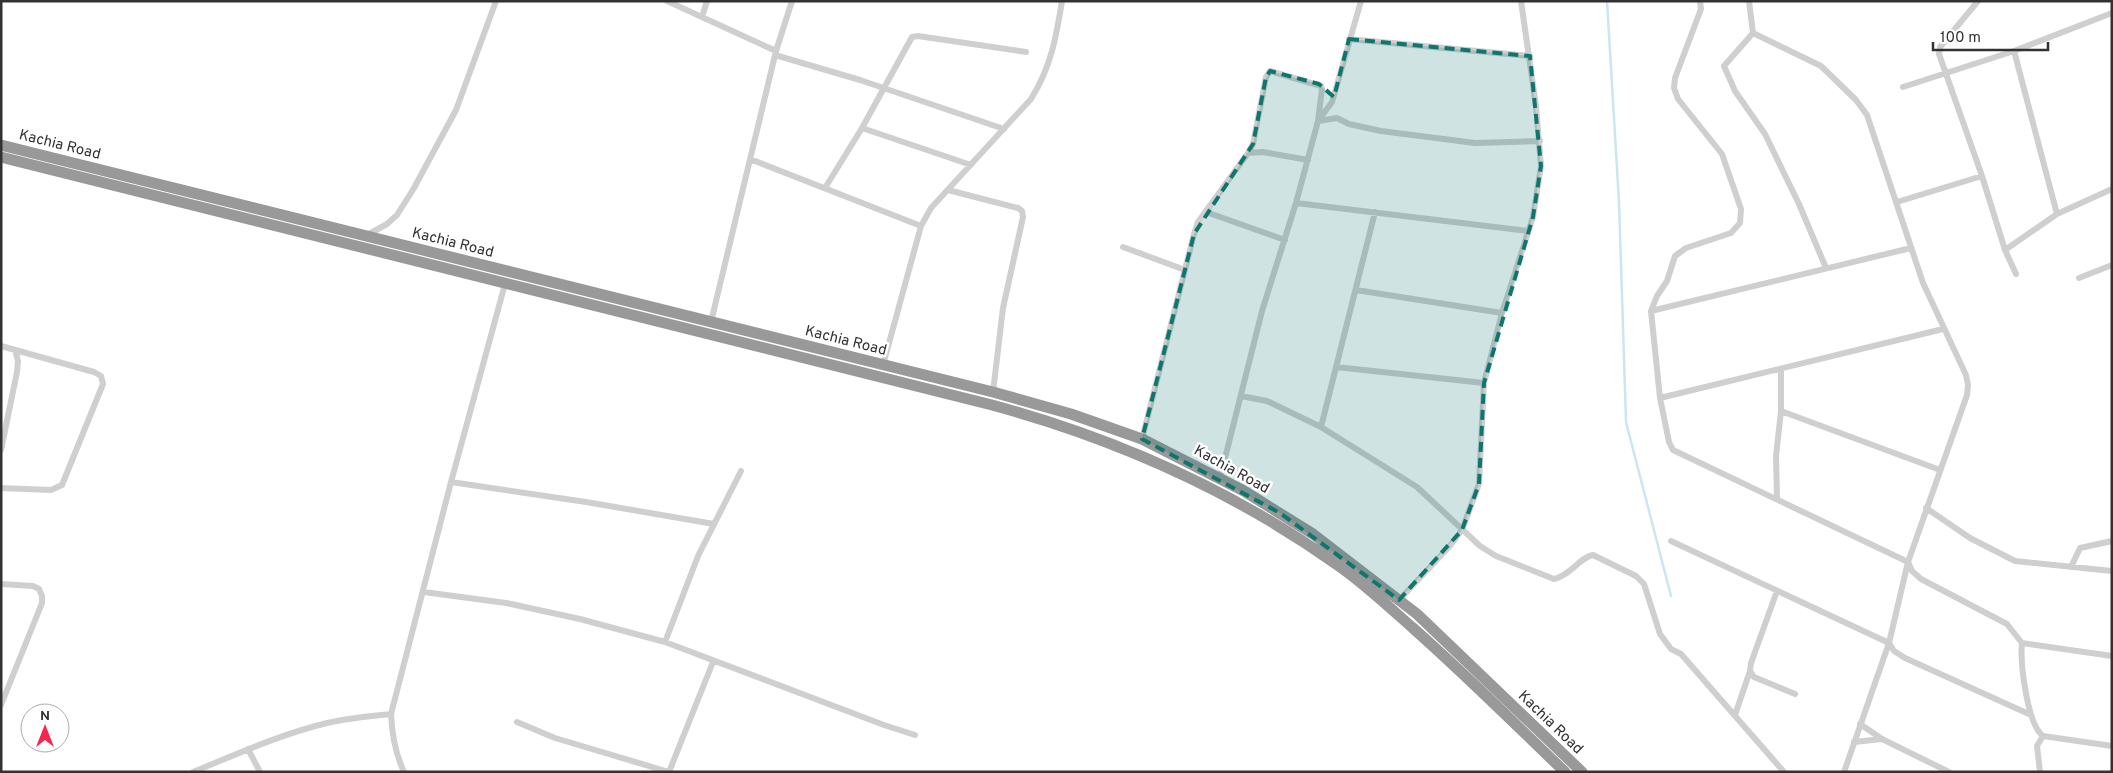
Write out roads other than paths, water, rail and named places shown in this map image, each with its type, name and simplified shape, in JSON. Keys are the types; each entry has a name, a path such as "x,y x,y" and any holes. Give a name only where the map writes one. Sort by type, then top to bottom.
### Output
{"highway":[{"name":"Kachia Road","path":"1,145 993,392 1071,414 1142,439 1220,478 1313,534 1417,614 1582,772"},
{"name":"Kachia Road","path":"1,157 1036,417 1115,445 1189,477 1252,511 1340,567 1383,601 1447,658 1565,772"}],"street":[{"path":"365,236 387,224 397,215 414,188 456,110 496,1"},
{"path":"667,1 776,53 1004,129"},
{"path":"702,17 707,1"},
{"path":"710,322 776,53 792,1"},
{"path":"883,365 921,226 931,208 1031,100 1041,83 1054,51 1062,1"},
{"path":"1318,121 1332,102 1361,1"},
{"path":"1399,600 1449,547 1462,530 1479,484 1484,383 1502,313 1533,217 1541,166 1530,56 1521,1"},
{"path":"1700,1 1701,9 1675,78 1674,88 1678,99 1722,154 1741,209 1740,223 1731,234 1686,248 1675,256 1667,281 1657,296 1651,311 1660,398 1669,442 1673,450 1908,562 1912,571 1921,579 2007,624 2022,643 2021,654 2031,715 2037,730 2043,736 2112,746"},
{"path":"1749,1 1753,33 1724,66 1735,91 1765,134 1826,268"},
{"path":"1978,1 1940,47 1939,54 2006,250 2016,274"},
{"path":"1903,87 2014,51 2112,13"},
{"path":"1753,33 1821,66 1856,100 1867,115 1923,283 1966,375 1968,386 1967,395 1908,562 1888,643 1844,772"},
{"path":"825,188 862,128 912,37 918,36 1026,52"},
{"path":"1349,39 1530,56"},
{"path":"2014,51 2057,214"},
{"path":"1142,439 1198,222 1253,144 1266,78 1270,71 1321,86 1318,121 1308,160 1285,240 1264,302 1220,478"},
{"path":"1318,121 1336,118 1349,124 1381,131 1475,143 1540,141"},
{"path":"862,128 971,165"},
{"path":"1248,153 1263,152 1308,160"},
{"path":"750,159 921,226"},
{"path":"1897,202 1982,176"},
{"path":"2006,250 2057,214 2112,189"},
{"path":"948,190 1018,208 1022,211 1024,218 1003,308 993,392"},
{"path":"1296,203 1528,231"},
{"path":"1206,212 1285,240"},
{"path":"1321,427 1375,212"},
{"path":"1123,246 1185,270"},
{"path":"1651,311 1910,248"},
{"path":"2079,278 2112,265"},
{"path":"404,772 392,737 391,714 505,284"},
{"path":"1356,290 1502,313"},
{"path":"1660,398 1943,329"},
{"path":"1,346 94,372 101,376 103,384 62,486 51,490 1,488"},
{"path":"1,450 17,372 18,361 15,350"},
{"path":"1336,367 1484,383"},
{"path":"1777,498 1776,456 1781,411 1781,370"},
{"path":"1241,396 1267,401 1321,427 1417,487 1480,546 1496,556 1554,579 1573,569 1586,556 1594,555 1636,576 1644,584 1664,641 1681,654 1784,772"},
{"path":"1781,411 1940,470"},
{"path":"665,642 698,556 741,471"},
{"path":"451,482 586,502 714,524"},
{"path":"1926,508 1970,538 2015,561 2112,571"},
{"path":"2071,567 2080,548 2112,541"},
{"path":"1670,542 1888,643 1894,651 1905,658 2031,715"},
{"path":"1,584 33,586 39,589 42,596 42,603 1,705"},
{"path":"1735,715 1750,671 1750,663 1777,591"},
{"path":"424,592 506,603 580,619 665,642 713,662 915,735"},
{"path":"2022,643 2112,656"},
{"path":"517,722 555,738 669,772 713,662"},
{"path":"1750,671 1754,677 1795,694"},
{"path":"193,772 248,749 326,723 363,716 391,714"},
{"path":"1860,724 1882,739 1949,772"},
{"path":"2040,772 2037,746 2043,736"},
{"path":"1854,742 1882,739"},
{"path":"248,749 260,772"}],"waterway":[{"path":"1607,1 1619,202 1626,422 1671,596"}]}
